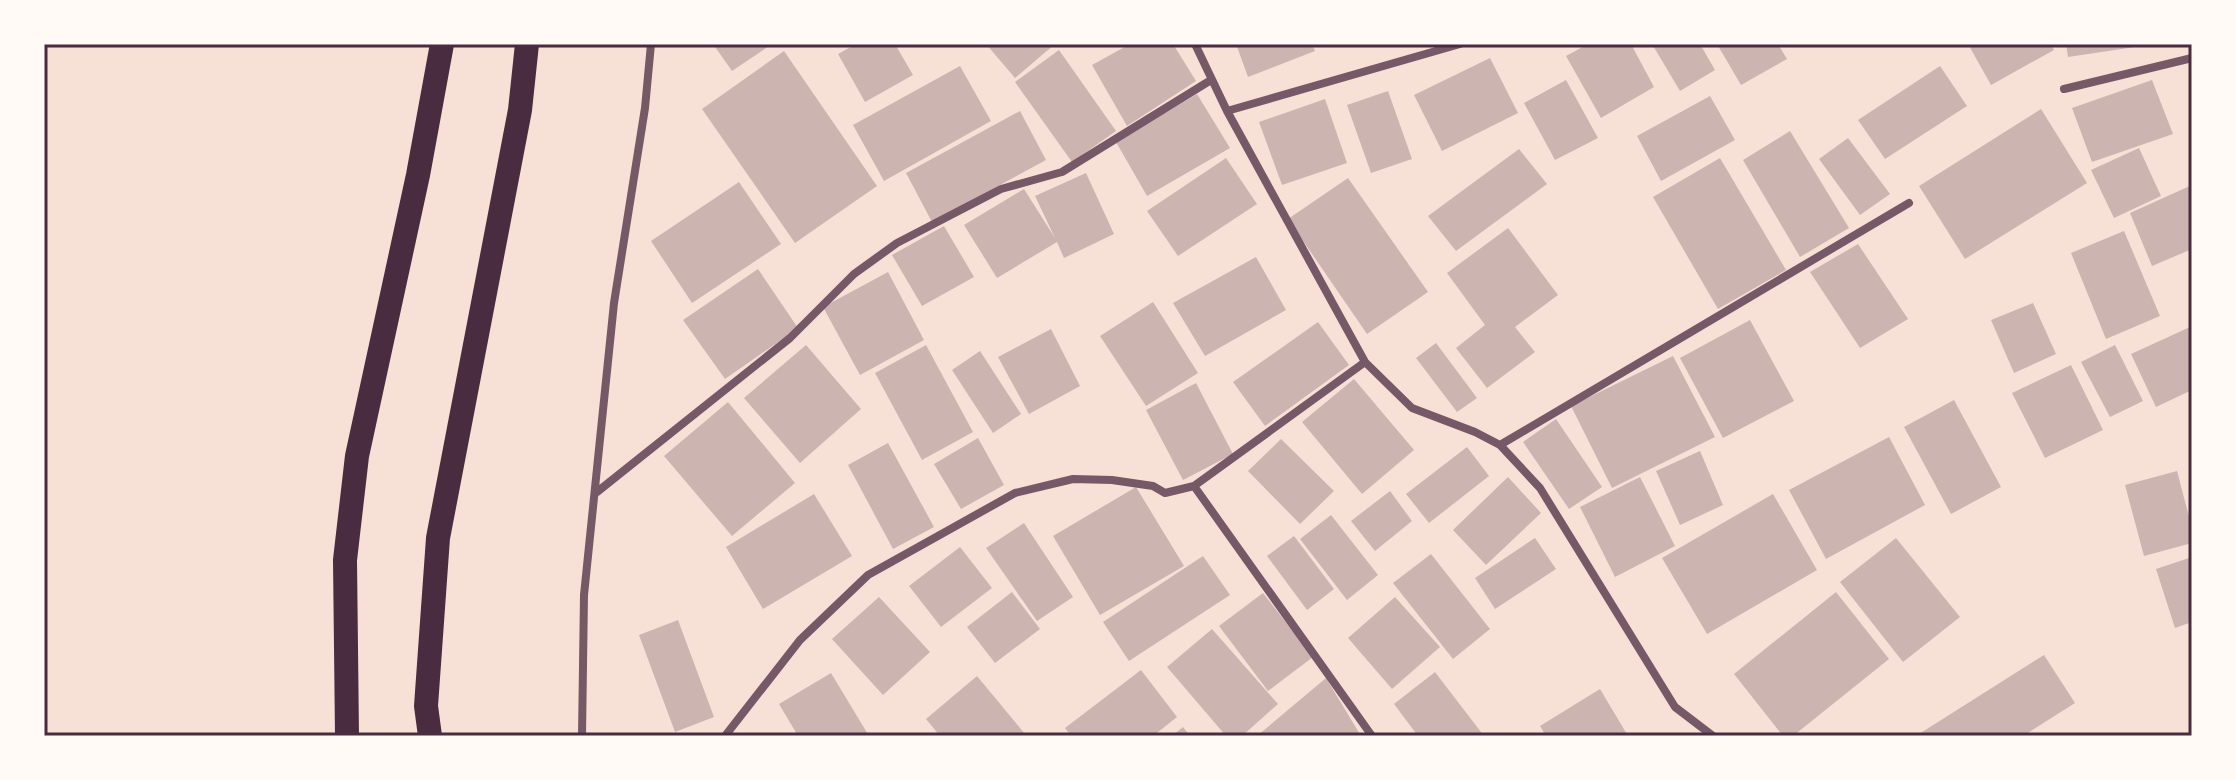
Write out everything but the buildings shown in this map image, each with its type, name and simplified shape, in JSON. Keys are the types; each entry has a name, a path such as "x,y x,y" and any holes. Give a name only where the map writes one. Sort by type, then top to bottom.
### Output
{"highway":[{"path":"347,736 345,560 357,456 418,175 442,44"},
{"path":"430,736 426,706 438,538 520,110 527,44"}],"street":[{"path":"582,736 584,595 597,492 614,303 645,108 651,44"},
{"path":"1195,44 1227,111 1365,362 1412,408 1500,445 1540,488 1675,707 1713,736"},
{"path":"1227,111 1460,44"},
{"path":"2064,89 2192,58"},
{"path":"597,492 790,338 854,274 897,243 1001,189 1062,172 1211,80"},
{"path":"1500,445 1909,203"},
{"path":"725,736 800,640 868,575 1015,493 1073,479 1153,486 1165,493 1194,486 1365,362"},
{"path":"1194,486 1372,736"}]}
